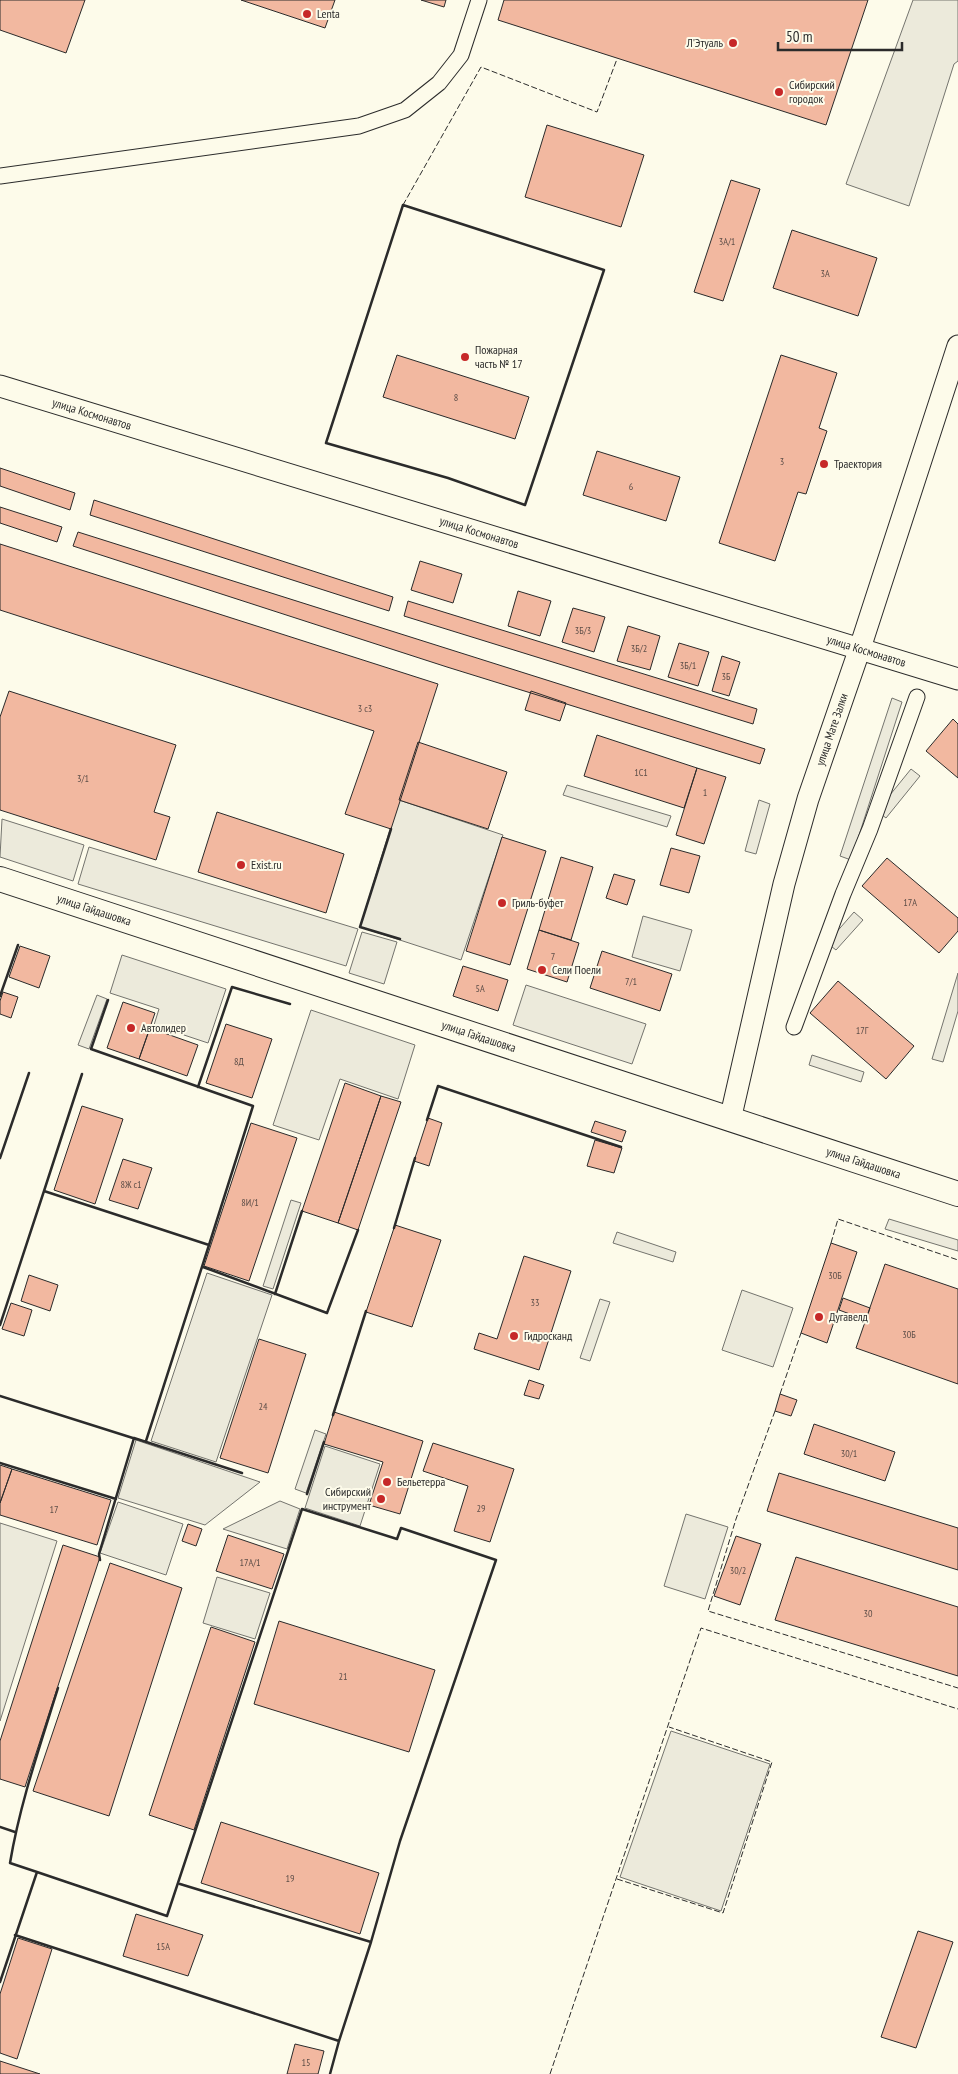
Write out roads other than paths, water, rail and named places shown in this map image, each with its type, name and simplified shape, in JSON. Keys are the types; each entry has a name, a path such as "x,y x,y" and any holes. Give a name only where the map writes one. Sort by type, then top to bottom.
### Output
{"main road":[{"name":"улица Гайдашовка","path":"0,880 958,1194"}],"street":[{"path":"0,176 359,126 405,110 439,83 461,55 479,0"},
{"name":"улица Мате Залки","path":"730,1120 784,884 808,799 860,648 958,346"},
{"name":"улица Космонавтов","path":"0,386 958,679"},
{"path":"794,1027 843,894 870,829 917,697"}],"place":[{"name":"Lenta","path":"307,14"},
{"name":"Л'Этуаль","path":"733,43"},
{"name":"Сибирский городок","path":"779,92"},
{"name":"Пожарная часть № 17","path":"465,357"},
{"name":"Траектория","path":"824,464"},
{"name":"Exist.ru","path":"241,865"},
{"name":"Гриль-буфет","path":"502,903"},
{"name":"Сели Поели","path":"542,970"},
{"name":"Автолидер","path":"131,1028"},
{"name":"Дугавелд","path":"819,1317"},
{"name":"Гидросканд","path":"514,1336"},
{"name":"Бельетерра","path":"387,1482"},
{"name":"Сибирский инструмент","path":"381,1499"}]}
